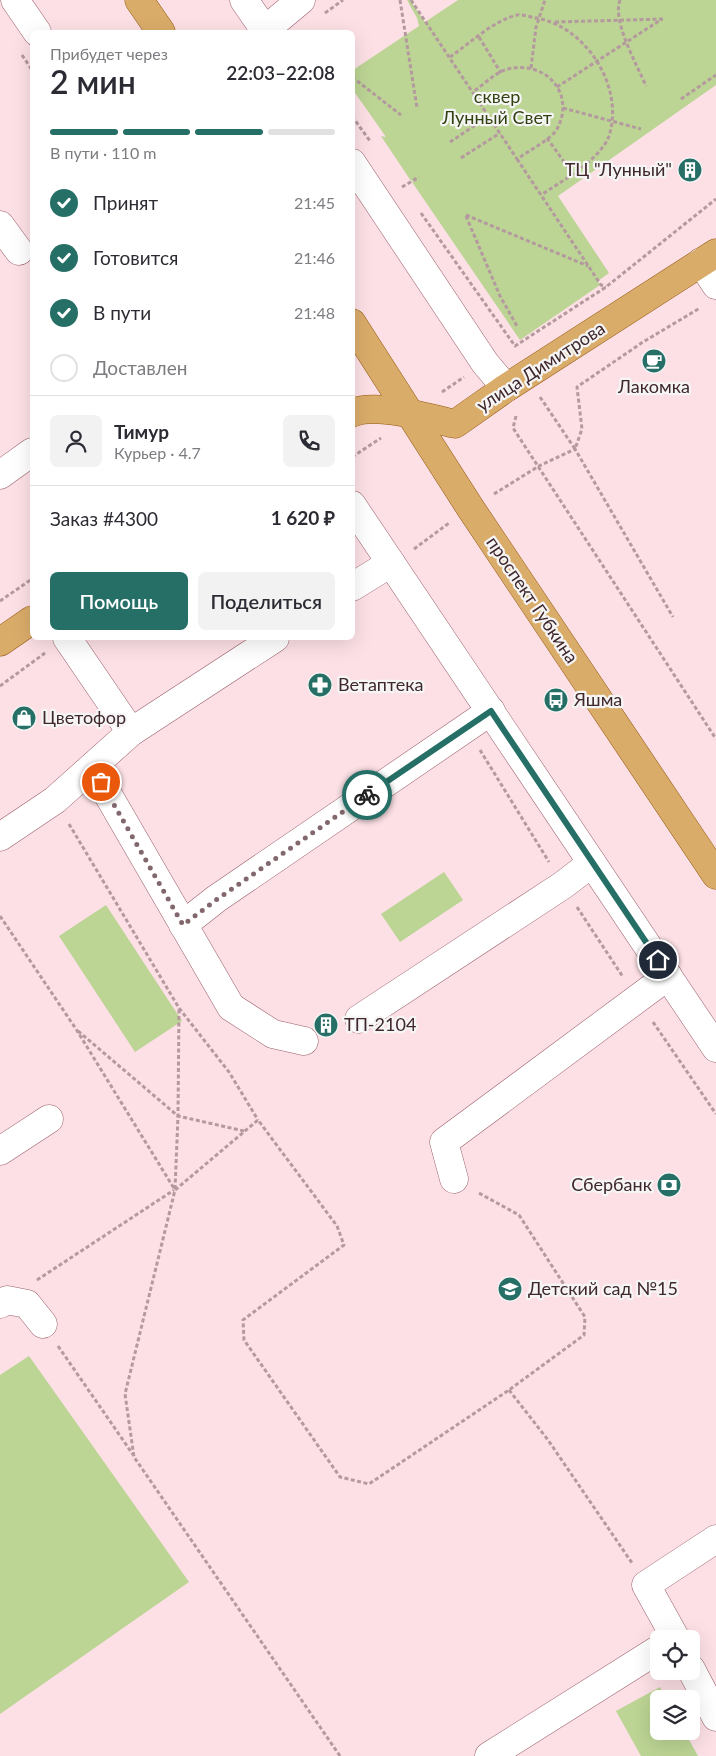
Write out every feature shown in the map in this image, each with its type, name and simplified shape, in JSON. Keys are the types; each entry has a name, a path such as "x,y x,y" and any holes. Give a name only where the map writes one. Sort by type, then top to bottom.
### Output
{"main road":[{"path":"139,0 160,30"},
{"name":"улица Димитрова","path":"355,412 362,409 411,414 455,424 516,382 709,257"},
{"name":"проспект Губкина","path":"355,328 471,509 716,875"},
{"path":"0,642 30,621"}],"lane":[{"path":"15,0 36,30"},
{"path":"244,0 264,30"},
{"path":"266,30 300,0"},
{"path":"355,168 485,363 516,382"},
{"path":"0,225 18,251"},
{"path":"709,257 712,294"},
{"path":"0,475 30,453"},
{"path":"355,508 398,558 491,711 716,1048"},
{"path":"355,585 398,558"},
{"path":"0,837 55,800 131,732 273,640"},
{"path":"59,643 131,732"},
{"path":"183,925 216,900 491,711"},
{"path":"92,767 231,1007 273,1034 304,1041"},
{"path":"359,1019 563,885 592,863"},
{"path":"454,1179 444,1142 668,976"},
{"path":"0,1151 49,1119"},
{"path":"4,1302 27,1304 43,1324"},
{"path":"671,1630 646,1584 716,1538"},
{"path":"489,1756 650,1656"},
{"path":"697,1680 716,1717"}],"path":[{"path":"400,0 417,108"},
{"path":"411,0 601,285 606,287 642,342"},
{"path":"531,68 532,47 545,0"},
{"path":"620,0 618,6 619,20 646,86"},
{"path":"450,57 502,22 518,15 539,18 553,23 585,45 597,61 606,80 612,110 608,136 593,158 541,195"},
{"path":"553,23 663,19 557,87"},
{"path":"479,37 501,73"},
{"path":"473,92 507,69 531,68 549,76 561,92 562,108 557,130 517,159"},
{"path":"681,99 716,75"},
{"path":"355,79 401,116"},
{"path":"562,108 641,129"},
{"path":"450,142 489,116"},
{"path":"355,120 375,148"},
{"path":"461,158 500,133"},
{"path":"548,138 572,173"},
{"path":"402,187 419,177"},
{"path":"397,179 408,195"},
{"path":"411,414 485,363 515,346 606,287 716,199"},
{"path":"419,210 515,346 516,382 513,428 716,739"},
{"path":"517,326 500,296 466,215 589,266"},
{"path":"471,509 539,466 575,449 582,429 577,387 712,294"},
{"path":"516,382 575,449 674,617"},
{"path":"355,454 382,437"},
{"path":"398,558 444,527"},
{"path":"0,601 30,580"},
{"path":"0,686 59,643"},
{"path":"466,727 563,885 637,999 716,1114"},
{"path":"55,800 179,1008 229,1072 258,1120 337,1226 344,1245 243,1320 244,1340 340,1477 369,1484 509,1390 584,1335 585,1317 519,1215 454,1179"},
{"path":"0,916 76,1029 174,1190"},
{"path":"134,1457 125,1394 174,1190 178,1116 179,1008"},
{"path":"76,1029 178,1116 244,1131"},
{"path":"4,1302 174,1190 258,1120"},
{"path":"43,1324 340,1756"},
{"path":"509,1390 558,1455 646,1584"}],"green space":[{"name":"сквер Лунный Свет","path":"407,0 410,0 425,22 458,0 716,0 716,85 558,196 609,273 598,281 600,285 520,340 412,182 415,180 411,181 381,136 386,137 355,93 355,69 419,26 417,18"},
{"path":"444,872 463,900 400,942 381,914"},
{"path":"106,905 182,1021 135,1052 59,936"},
{"path":"29,1356 189,1582 0,1714 0,1375"},
{"path":"650,1692 650,1740 689,1740 698,1756 641,1756 616,1711"}],"way so far":[{"path":"101,782 183,925 367,795"}],"place":[{"name":"ТЦ \"Лунный\"","path":"690,170"},
{"name":"Лакомка","path":"654,361"},
{"name":"Ветаптека","path":"320,685"},
{"name":"Яшма","path":"556,700"},
{"name":"Цветофор","path":"24,718"},
{"name":"ТП-2104","path":"326,1025"},
{"name":"Сбербанк","path":"669,1185"},
{"name":"Детский сад №15","path":"510,1289"}],"route":[{"path":"367,795 491,711 658,960"}]}
